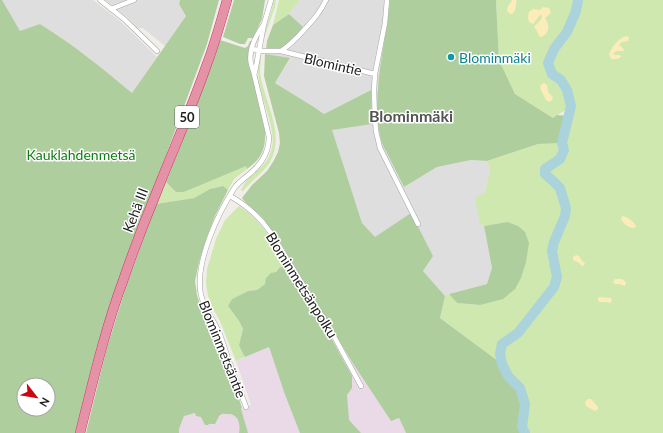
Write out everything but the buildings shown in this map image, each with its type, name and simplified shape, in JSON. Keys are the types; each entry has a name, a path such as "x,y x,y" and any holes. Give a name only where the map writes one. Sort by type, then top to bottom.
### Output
{"highway":[{"name":"Kehä III","path":"80,433 110,319 143,226 192,106 217,36 227,0"}],"street":[{"path":"100,0 124,19 157,51"},
{"path":"111,9 134,0"},
{"name":"Blominmetsäntie","path":"254,74 258,50 271,0"},
{"path":"281,52 290,45 313,21 320,12 326,0"},
{"path":"375,74 385,23 387,0"},
{"name":"Blominmetsäntie","path":"246,407 218,331 203,303 200,278 206,249 216,223 230,196 238,183 256,169 267,152 269,137 251,63 252,49 257,34 264,24"},
{"name":"Blomintie","path":"252,49 281,52 375,74 375,119 380,148 418,224"},
{"name":"Blominmetsänpolku","path":"230,196 239,201 263,221 316,305 361,386"}],"shaded area":[{"path":"2,0 93,0 120,21 157,57 132,93 88,57 40,24 20,32"},
{"path":"105,0 180,0 179,4 187,15 165,46 143,28 138,28 127,17"},
{"path":"300,0 390,0 388,25 377,90 404,187 437,167 471,160 487,161 490,169 480,224 484,226 492,268 487,284 445,296 423,271 375,237 362,223 331,130 371,90 324,114 275,83 290,59 265,54 266,49 303,28 289,14"},
{"path":"269,347 284,392 352,362 391,420 399,418 406,433 179,433 184,415 241,409 251,405 236,361"}],"green space":[{"name":"Kauklahdenmetsä","path":"0,0 2,0 20,31 40,24 76,48 132,93 186,16 179,4 180,0 219,0 207,44 110,307 75,433 0,433"},
{"path":"234,0 265,0 262,19 253,38 248,38 245,44 240,44 223,37"},
{"path":"274,0 276,0 275,7 264,38 263,37"},
{"path":"279,0 300,0 289,14 273,25"},
{"path":"390,0 496,0 499,60 515,94 553,118 557,115 569,116 562,143 538,144 487,161 471,160 437,167 404,187 382,143 378,126 378,90"},
{"path":"496,0 663,0 663,433 525,433 522,427 525,404 520,388 508,376 502,364 440,318 445,296 449,294 457,303 480,305 507,222 484,226 480,224 475,197 485,193 490,169 487,161 538,144 562,143 569,116 570,107 553,118 515,94 499,60"},
{"path":"289,14 303,27 291,43 283,49 266,49 267,41 273,25"},
{"path":"220,40 245,48 248,46 250,41 252,41 249,61 265,130 264,148 260,157 247,169 246,166 184,192 176,192 166,182 196,107"},
{"path":"265,54 290,58 275,83 324,114 371,90 372,124 332,130 362,223 375,237 411,213 433,256 423,271 445,296 440,318 502,364 508,376 520,388 525,404 522,427 525,433 406,433 399,418 391,421 352,362 269,226 242,198 252,185 267,171 278,152 280,143 279,133 264,76"},
{"path":"259,57 261,57 260,73 262,84 275,129 276,140 270,162 243,191 241,190 246,181 263,165 268,158 272,145 271,127 259,80"},
{"path":"246,165 247,169 234,179 228,190 222,186 210,189 194,198 156,204 166,182 176,192 184,192"},
{"path":"223,186 228,190 215,216 207,237 195,281 201,308 213,326 220,341 242,408 241,409 248,433 239,433 240,426 234,415 222,414 219,416 215,424 205,425 201,417 196,416 195,413 184,416 179,433 86,433 106,351 125,290 156,204 194,198 210,189"},
{"path":"239,206 260,225 272,240 287,264 279,268 265,284 257,290 248,291 232,299 228,306 243,329 239,345 245,357 236,361 220,321 212,307 208,296 206,283 207,269 216,239 225,220"},
{"path":"507,222 518,226 525,232 529,243 526,262 521,278 515,289 503,299 480,305 457,303 449,294 487,284 492,268 484,226"},
{"path":"287,264 322,321 352,376 352,388 347,395 349,420 361,433 300,433 269,347 245,357 241,350 239,345 243,329 228,306 232,299 248,291 257,290 265,284 266,278 271,273 276,272 279,268"}],"sand":[{"path":"512,0 517,0 514,12 510,14 507,11 507,8"},
{"path":"543,7 549,8 551,13 545,18 548,24 548,32 541,37 534,27 542,15 540,15 533,24 529,22 528,17 529,12 533,9 540,10"},
{"path":"626,36 629,37 628,41 622,42 619,45 624,51 617,51 613,53 621,56 620,58 611,59 609,54 614,46 620,39"},
{"path":"544,83 547,85 548,92 553,97 549,102 546,100 540,88"},
{"path":"622,216 626,217 636,226 634,228 630,228 622,221"},
{"path":"576,255 579,256 585,263 584,265 582,266 573,260 573,257"},
{"path":"615,279 622,279 626,282 625,286 615,284 613,282"},
{"path":"598,298 611,298 612,301 610,303 599,302"},
{"path":"588,399 591,399 598,409 595,411 586,406 585,402"}],"waterway":[{"path":"525,433 522,427 525,404 520,388 508,376 502,364 500,354 502,344 518,333 554,287 557,277 552,251 554,242 565,216 566,208 560,188 545,174 545,169 560,159 564,150 562,143 571,106 567,90 561,80 552,74 548,63 554,49 567,32 576,11 578,0"}],"place":[{"name":"Blominmäki","path":"451,57"}],"district":[{"name":"Blominmäki","path":"411,115"}]}
